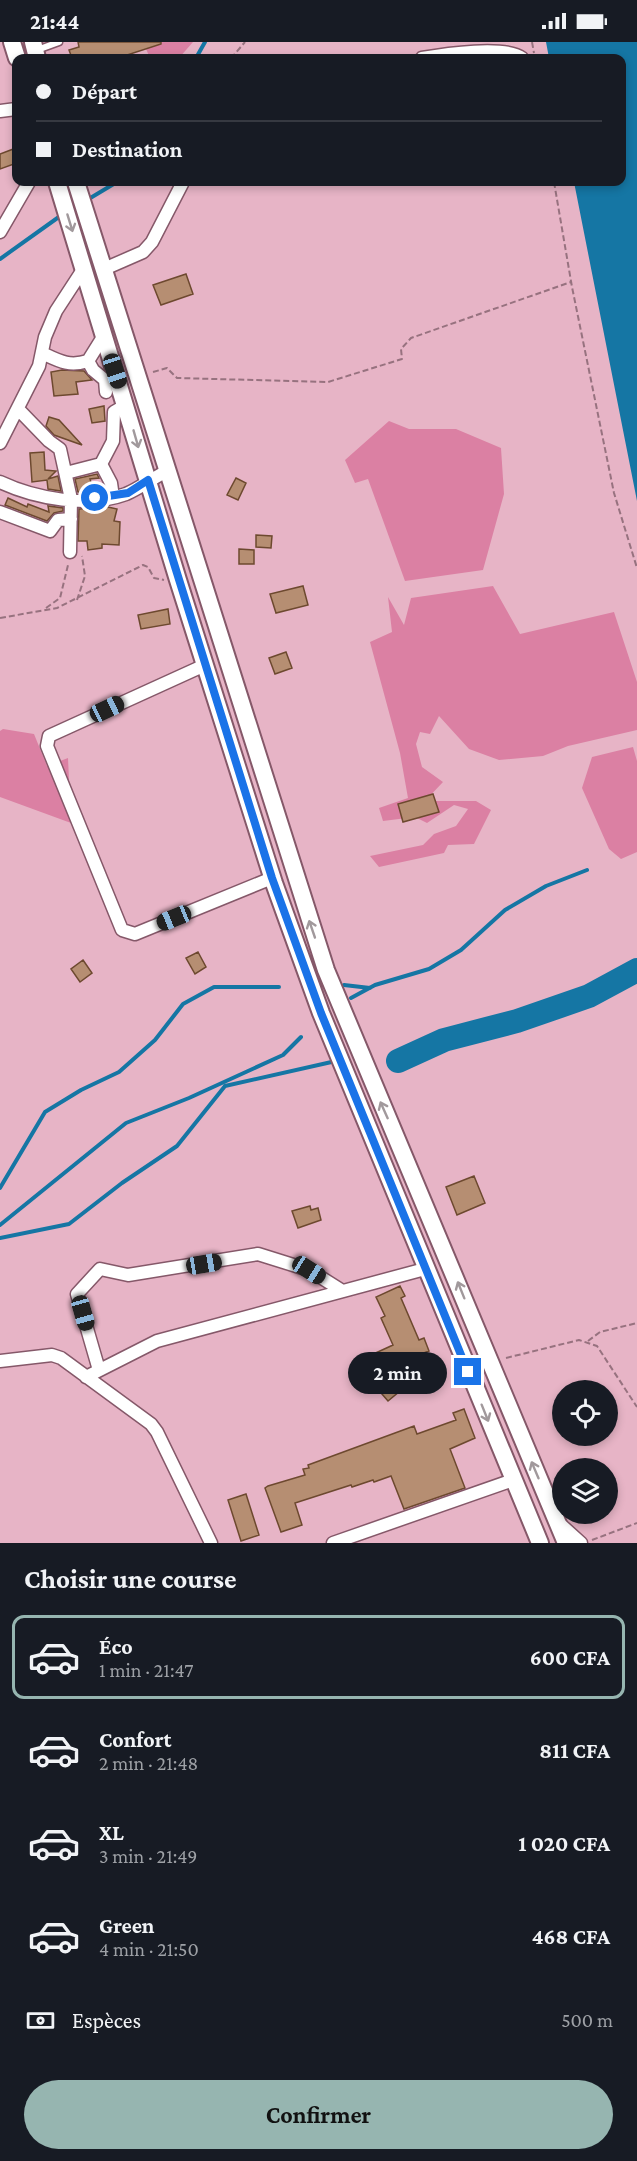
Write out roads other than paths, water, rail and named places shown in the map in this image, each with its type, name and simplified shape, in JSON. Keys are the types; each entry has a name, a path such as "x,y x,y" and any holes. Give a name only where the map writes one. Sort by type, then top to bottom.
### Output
{"main road":[{"path":"58,186 178,580 273,880 321,1013 540,1543"},
{"path":"77,186 326,970 552,1509"},
{"path":"237,766 258,760"},
{"path":"273,880 294,875"},
{"path":"415,1241 437,1231"},
{"path":"558,1524 566,1543"}],"street":[{"path":"466,54 488,52 516,54"},
{"path":"0,232 27,186"},
{"path":"101,261 143,252 148,247 181,186"},
{"path":"0,443 39,366 56,311 83,266"},
{"path":"42,353 65,364 74,365 88,361 104,337"},
{"path":"88,361 93,370 105,380 106,392"},
{"path":"66,473 101,464 113,441 114,412 126,405"},
{"path":"18,409 60,449 71,499 70,547"},
{"path":"101,464 111,483 113,497"},
{"path":"0,482 33,494 71,499 77,502 128,493 167,471"},
{"path":"0,512 50,531 58,520 70,519"},
{"path":"205,665 49,736 47,746 122,930 135,934 273,880"},
{"path":"99,1370 77,1294 100,1269 128,1275 258,1254 309,1270 341,1290"},
{"path":"86,1377 157,1341 425,1269"},
{"path":"0,1361 52,1355 62,1358 151,1424 211,1543"},
{"path":"333,1543 513,1480"},
{"path":"560,1524 582,1543"}],"lane":[{"path":"35,50 59,42"}],"water":[{"path":"546,42 637,42 637,501 575,186 626,186 626,54 548,54"}],"waterway":[{"path":"198,54 205,42"},
{"path":"87,200 110,186"},
{"path":"0,259 63,214"},
{"path":"351,998 375,985 429,969 461,950 505,910 546,886 587,870"},
{"path":"398,1061 444,1040 517,1021 589,996 637,970"},
{"path":"344,985 370,988"},
{"path":"0,1188 45,1112 81,1090 119,1072 155,1040 183,1004 214,987 279,987"},
{"path":"0,1225 126,1123 189,1098 283,1055 301,1037"},
{"path":"0,1238 69,1224 122,1183 177,1146 225,1086 336,1061"}]}
